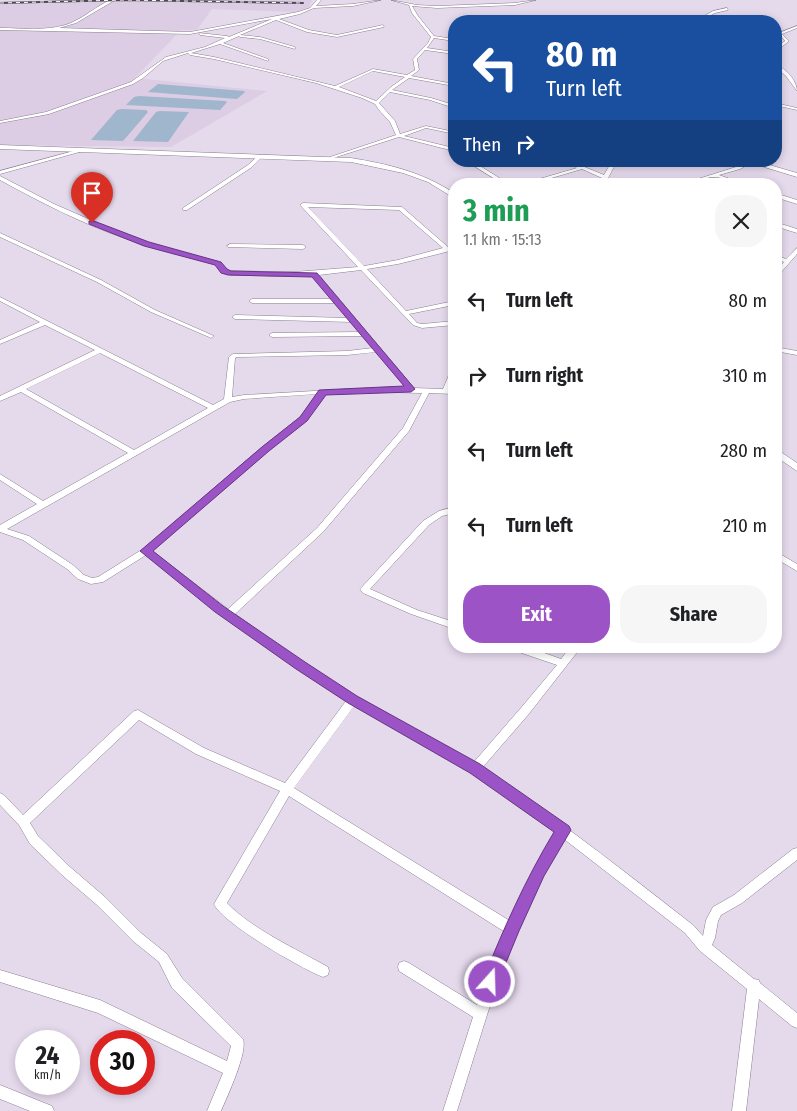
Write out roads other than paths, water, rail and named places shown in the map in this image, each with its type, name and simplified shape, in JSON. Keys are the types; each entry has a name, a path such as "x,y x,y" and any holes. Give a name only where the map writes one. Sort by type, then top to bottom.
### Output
{"street":[{"path":"46,29 74,22 113,0"},
{"path":"313,7 319,0"},
{"path":"190,33 279,18 313,7 353,5 379,0"},
{"path":"393,0 422,7 514,4 531,0"},
{"path":"412,4 410,9 433,37 448,39"},
{"path":"708,15 727,8"},
{"path":"0,122 47,113 132,83 144,78 156,65 164,60 220,43 234,35 279,18 308,31 339,37 383,26"},
{"path":"782,33 797,27"},
{"path":"0,29 190,33 220,36 226,37 226,39"},
{"path":"234,35 257,37 294,48"},
{"path":"782,36 787,40 784,43"},
{"path":"377,103 398,83 411,76 417,70 415,60 433,37"},
{"path":"220,43 267,60"},
{"path":"425,49 448,52"},
{"path":"185,53 214,57 334,88 377,103 379,108 394,123 396,133 399,136 448,148"},
{"path":"334,88 373,70 448,85"},
{"path":"782,71 788,75 797,90"},
{"path":"389,91 431,99 448,106"},
{"path":"782,106 797,109"},
{"path":"332,158 430,126 448,131"},
{"path":"0,147 332,158 404,170 448,192"},
{"path":"0,173 81,150"},
{"path":"185,209 250,166 261,156"},
{"path":"478,167 497,178"},
{"path":"545,178 581,168 605,177 611,167"},
{"path":"704,178 740,167"},
{"path":"770,167 797,175"},
{"path":"714,175 723,178"},
{"path":"0,178 51,205 116,233 146,244 218,263 226,272 314,274 400,262 448,249"},
{"path":"782,197 797,202"},
{"path":"448,246 400,208 303,205 419,326 448,324"},
{"path":"782,226 797,231"},
{"path":"0,235 99,281 153,311 211,336"},
{"path":"230,246 303,247"},
{"path":"782,267 797,250"},
{"path":"782,259 787,261"},
{"path":"314,274 411,389"},
{"path":"0,299 213,408"},
{"path":"252,301 336,301"},
{"path":"406,313 448,304"},
{"path":"235,317 352,320"},
{"path":"0,342 46,322"},
{"path":"272,336 364,334"},
{"path":"0,399 100,350"},
{"path":"228,400 232,357 235,355 347,353 378,350"},
{"path":"782,350 797,353"},
{"path":"20,389 133,453"},
{"path":"0,529 228,400 244,397 323,392 411,389 448,392"},
{"path":"228,615 320,530 406,429 427,390"},
{"path":"0,529 26,538 70,567 81,577 91,582 100,580 146,551 303,419 323,392"},
{"path":"782,456 797,468"},
{"path":"0,476 44,504"},
{"path":"448,510 437,514 426,523 365,590 414,612 448,624"},
{"path":"146,551 228,615 353,700 475,768 563,830 689,929 704,947 797,1020"},
{"path":"782,558 797,568"},
{"path":"534,653 563,663"},
{"path":"475,768 571,653"},
{"path":"323,971 238,920 224,910 220,904 287,789 353,700"},
{"path":"23,822 62,788 138,714 200,751 287,789 512,929"},
{"path":"0,798 23,822 34,840 101,901 137,937 163,958 177,983 235,1041 238,1049 214,1111"},
{"path":"450,1111 496,966 539,872 563,830"},
{"path":"704,947 709,938 712,920 718,911 738,899 797,853"},
{"path":"404,967 480,1014"},
{"path":"0,976 100,1007 231,1070"},
{"path":"740,1111 754,985"},
{"path":"0,1092 47,1111"}],"water":[{"path":"158,84 245,92 237,99 148,92"},
{"path":"134,97 227,102 220,110 126,105"},
{"path":"117,110 146,110 148,112 123,141 91,140"},
{"path":"156,112 189,112 168,142 133,141"}],"railway":[{"path":"0,3 125,0 303,3"}]}
